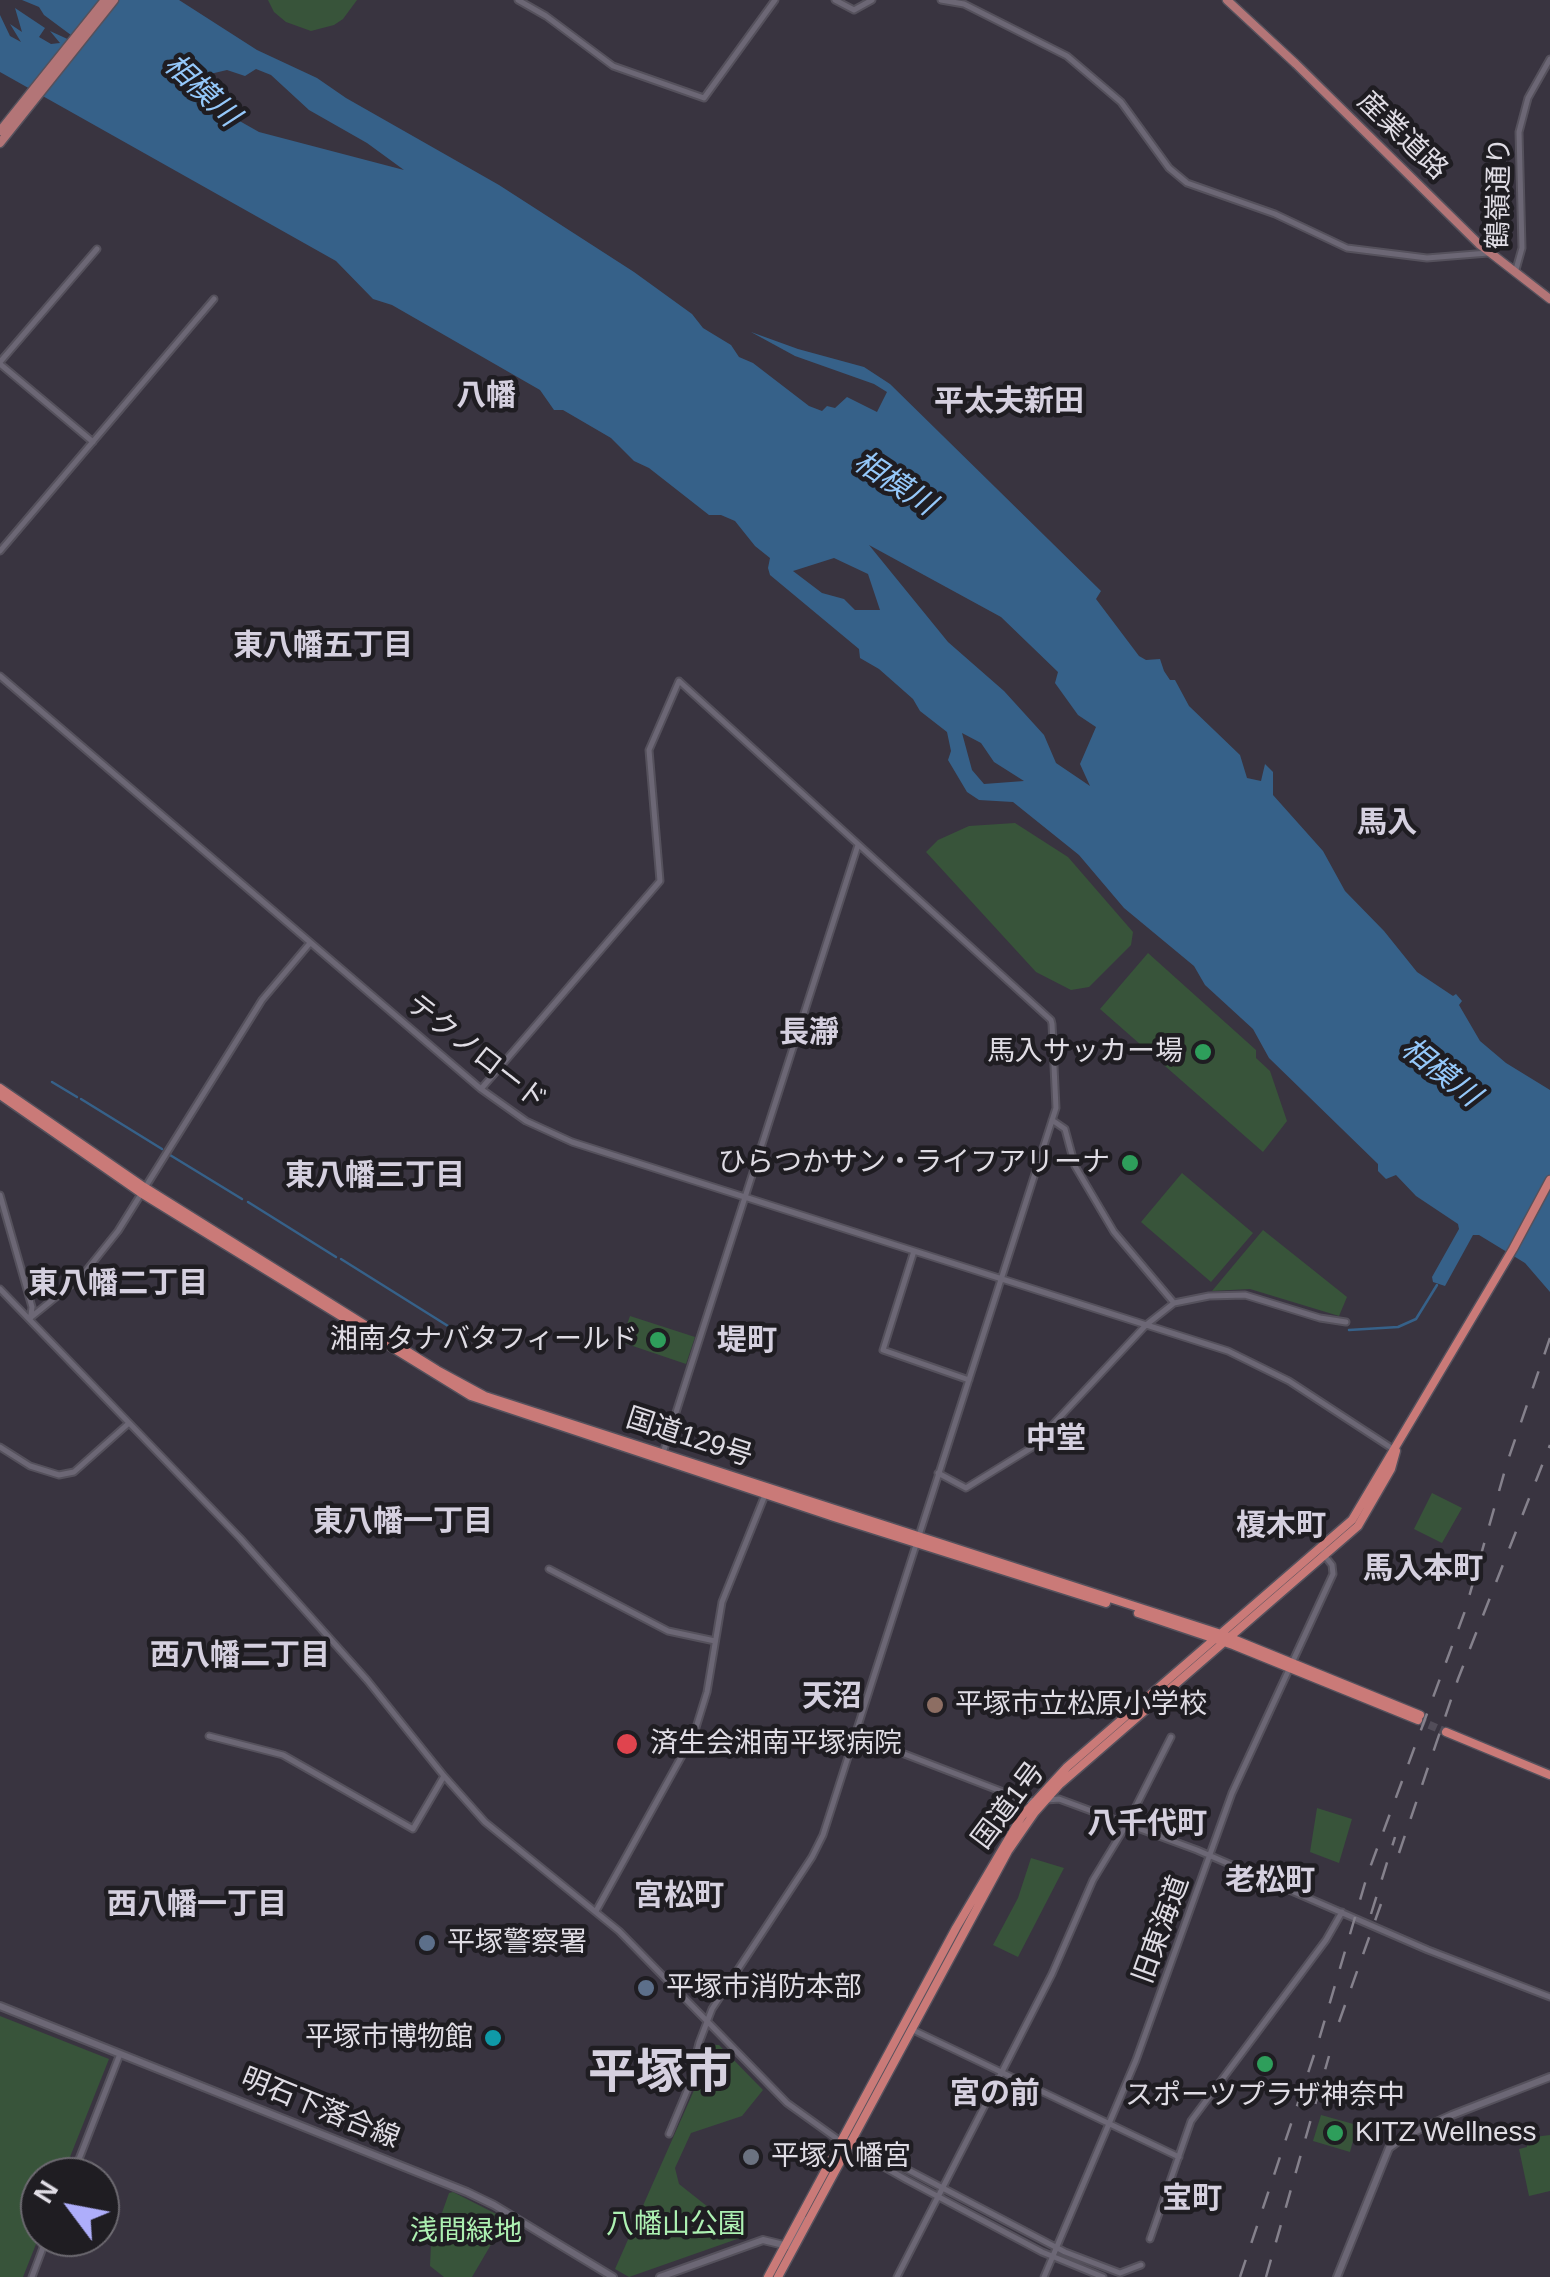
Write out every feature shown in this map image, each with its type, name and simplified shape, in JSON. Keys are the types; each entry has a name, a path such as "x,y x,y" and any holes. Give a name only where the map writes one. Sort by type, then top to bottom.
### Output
{"highway":[{"name":"国道129号","path":"0,1092 143,1190 472,1396 1223,1638 1419,1718"},
{"name":"国道1号","path":"1223,1638 1324,1556 1368,1512 1396,1451 1550,1180"},
{"name":"国道1号","path":"772,2277 785,2245 907,2028 1000,1848 1031,1805 1048,1795 1352,1520 1388,1456 1396,1451"},
{"path":"1447,1730 1550,1772"},
{"name":"国道1号","path":"772,2277 785,2264 812,2212 843,2140"}],"main road":[{"path":"0,131 105,0"},
{"path":"0,143 114,0"},
{"name":"産業道路","path":"1227,0 1491,253 1550,299"},
{"name":"明石下落合線","path":"0,2006 480,2198 608,2276"},
{"path":"1337,2277 1389,2148 1452,2114 1550,2078"},
{"path":"660,2277 758,2241 790,2245 812,2212"}],"street":[{"path":"518,0 613,66 704,98 775,0"},
{"path":"835,0 854,10 872,0"},
{"path":"941,0 964,4 1066,56 1120,102 1168,168 1187,183 1276,214 1347,248 1427,258 1491,253"},
{"name":"鶴嶺通り","path":"1515,273 1522,248 1520,132 1528,98 1550,59"},
{"path":"92,442 0,363 97,248"},
{"path":"0,551 214,300"},
{"name":"テクノロード","path":"0,676 511,1112 549,1133 1250,1360 1396,1451"},
{"path":"481,1089 660,881 649,750 679,681 1051,1020 1057,1093 1052,1120 822,1835 707,2019 687,2091 669,2134"},
{"path":"662,1457 858,845"},
{"path":"30,1318 82,1276 118,1231 262,1000 310,943"},
{"path":"1052,1120 1065,1129 1075,1166 1114,1232 1174,1303"},
{"path":"0,1195 32,1307 30,1318"},
{"path":"914,1251 882,1348 886,1353 969,1380"},
{"path":"0,1289 240,1538 367,1680 444,1776 504,1839 596,1911 786,2103 843,2140 1053,2257 1103,2277"},
{"path":"938,1473 966,1488 1031,1448 1146,1325 1174,1303 1209,1296 1245,1295 1346,1322"},
{"path":"0,1447 47,1474 74,1472 128,1423"},
{"path":"596,1911 694,1734 706,1696 725,1594 766,1491"},
{"name":"旧東海道","path":"1044,2277 1136,2060 1232,1793 1333,1574 1324,1556 1324,1545"},
{"path":"549,1569 668,1630 715,1641"},
{"path":"855,1735 1031,1805"},
{"path":"209,1736 283,1755 413,1830 444,1776"},
{"path":"897,2277 1052,1974 1092,1880 1127,1824 1170,1737"},
{"path":"1048,1795 1210,1855 1550,1998"},
{"path":"1150,2239 1193,2118 1326,1940 1342,1912"},
{"path":"907,2028 1179,2157"},
{"path":"80,2157 120,2053"},
{"path":"941,2193 1056,2248 1120,2273 1141,2265"}],"green space":[{"path":"268,0 357,0 343,19 311,31 286,22"},
{"path":"1015,823 1068,857 1133,932 1131,945 1089,987 1071,990 1036,972 926,852 938,840 969,826"},
{"name":"馬入サッカー場","path":"1148,953 1256,1050 1256,1058 1270,1071 1287,1121 1263,1152 1100,1009"},
{"path":"1182,1173 1253,1233 1211,1282 1141,1222"},
{"path":"1263,1230 1347,1297 1339,1316 1250,1289 1212,1291"},
{"name":"湘南タナバタフィールド","path":"630,1316 695,1337 686,1364 621,1342"},
{"path":"1432,1493 1462,1508 1442,1543 1414,1529"},
{"path":"1317,1808 1352,1819 1339,1863 1310,1852"},
{"path":"1031,1858 1064,1868 1018,1957 993,1945 1018,1898"},
{"path":"0,2016 109,2059 70,2157 20,2157 20,2257 31,2257 23,2277 0,2277"},
{"name":"八幡山公園","path":"714,2045 719,2045 763,2090 742,2116 691,2133 675,2168 679,2184 727,2222 740,2238 629,2277 615,2269"},
{"name":"KITZ Wellness","path":"1321,2115 1357,2125 1350,2152 1313,2141"},
{"path":"1550,2135 1550,2191 1529,2196 1519,2149 1527,2147 1526,2138"},
{"name":"浅間緑地","path":"449,2193 506,2219 472,2277 444,2277 430,2266 431,2244"}],"water":[{"name":"相模川","path":"22,0 179,0 257,50 317,78 499,185 634,272 692,314 703,328 731,345 739,357 753,363 809,406 822,411 827,406 835,408 847,397 877,412 887,392 795,356 751,332 864,367 890,384 1101,591 1096,599 1139,656 1160,659 1189,706 1240,755 1247,778 1261,781 1265,764 1273,772 1273,795 1323,851 1345,891 1417,972 1453,996 1456,994 1480,1041 1506,1063 1550,1090 1550,1292 1525,1263 1479,1235 1473,1235 1445,1286 1433,1282 1458,1224 1416,1196 1396,1175 1386,1179 1378,1171 1378,1164 1269,1058 1253,1029 1205,985 1194,966 1124,908 1079,855 1013,802 979,800 967,792 948,760 951,751 947,732 879,669 860,658 859,649 770,575 770,558 735,521 709,515 649,468 634,461 611,438 563,410 554,410 540,390 392,305 373,299 336,261 0,72 0,15 10,36 21,42 10,24 22,32 15,8 45,28 39,37 51,44 60,43 50,31 79,41 39,7","holes":["256,69 271,75 309,110 367,143 404,170 259,132 236,119 210,74 227,70 245,76","869,545 1001,617 1058,672 1055,683 1078,715 1096,727 1080,764 1090,786 1056,763 1044,735 1004,691 948,642","834,558 868,574 880,610 855,610 844,599 822,593 793,571","962,733 981,743 994,762 1024,781 984,784 972,770"]}],"waterway":[{"path":"52,1082 77,1097"},
{"path":"81,1099 162,1149"},
{"path":"170,1155 242,1199"},
{"path":"248,1202 336,1257"},
{"path":"341,1259 448,1326"},
{"path":"1349,1330 1398,1327 1416,1319 1437,1285"},
{"path":"452,1329 472,1340"}],"tunnel":[{"path":"1418,1720 1446,1732"}],"railway":[{"path":"1240,2277 1318,2043 1368,1873 1465,1611 1507,1463 1550,1338"},
{"path":"1399,1853 1458,1679 1550,1445"},
{"path":"1371,1914 1395,1837"},
{"path":"1339,2022 1381,1904"},
{"path":"1266,2277 1329,2056"}],"place":[{"name":"馬入サッカー場","path":"1203,1052"},
{"name":"ひらつかサン・ライフアリーナ","path":"1130,1163"},
{"name":"湘南タナバタフィールド","path":"658,1340"},
{"name":"平塚市立松原小学校","path":"935,1705"},
{"name":"済生会湘南平塚病院","path":"627,1744"},
{"name":"平塚警察署","path":"427,1943"},
{"name":"平塚市消防本部","path":"646,1988"},
{"name":"平塚市博物館","path":"493,2038"},
{"name":"スポーツプラザ神奈中","path":"1265,2064"},
{"name":"KITZ Wellness","path":"1335,2133"},
{"name":"平塚八幡宮","path":"751,2157"}],"district":[{"name":"八幡","path":"486,397"},
{"name":"平太夫新田","path":"1009,403"},
{"name":"東八幡五丁目","path":"323,647"},
{"name":"馬入","path":"1387,824"},
{"name":"長瀞","path":"809,1034"},
{"name":"東八幡三丁目","path":"375,1177"},
{"name":"東八幡二丁目","path":"118,1285"},
{"name":"堤町","path":"747,1342"},
{"name":"中堂","path":"1056,1440"},
{"name":"東八幡一丁目","path":"403,1523"},
{"name":"榎木町","path":"1281,1527"},
{"name":"馬入本町","path":"1423,1570"},
{"name":"西八幡二丁目","path":"240,1657"},
{"name":"天沼","path":"832,1698"},
{"name":"八千代町","path":"1147,1825"},
{"name":"老松町","path":"1270,1882"},
{"name":"宮松町","path":"679,1897"},
{"name":"西八幡一丁目","path":"197,1906"},
{"name":"平塚市","path":"660,2075"},
{"name":"宮の前","path":"995,2095"},
{"name":"宝町","path":"1192,2200"}]}
